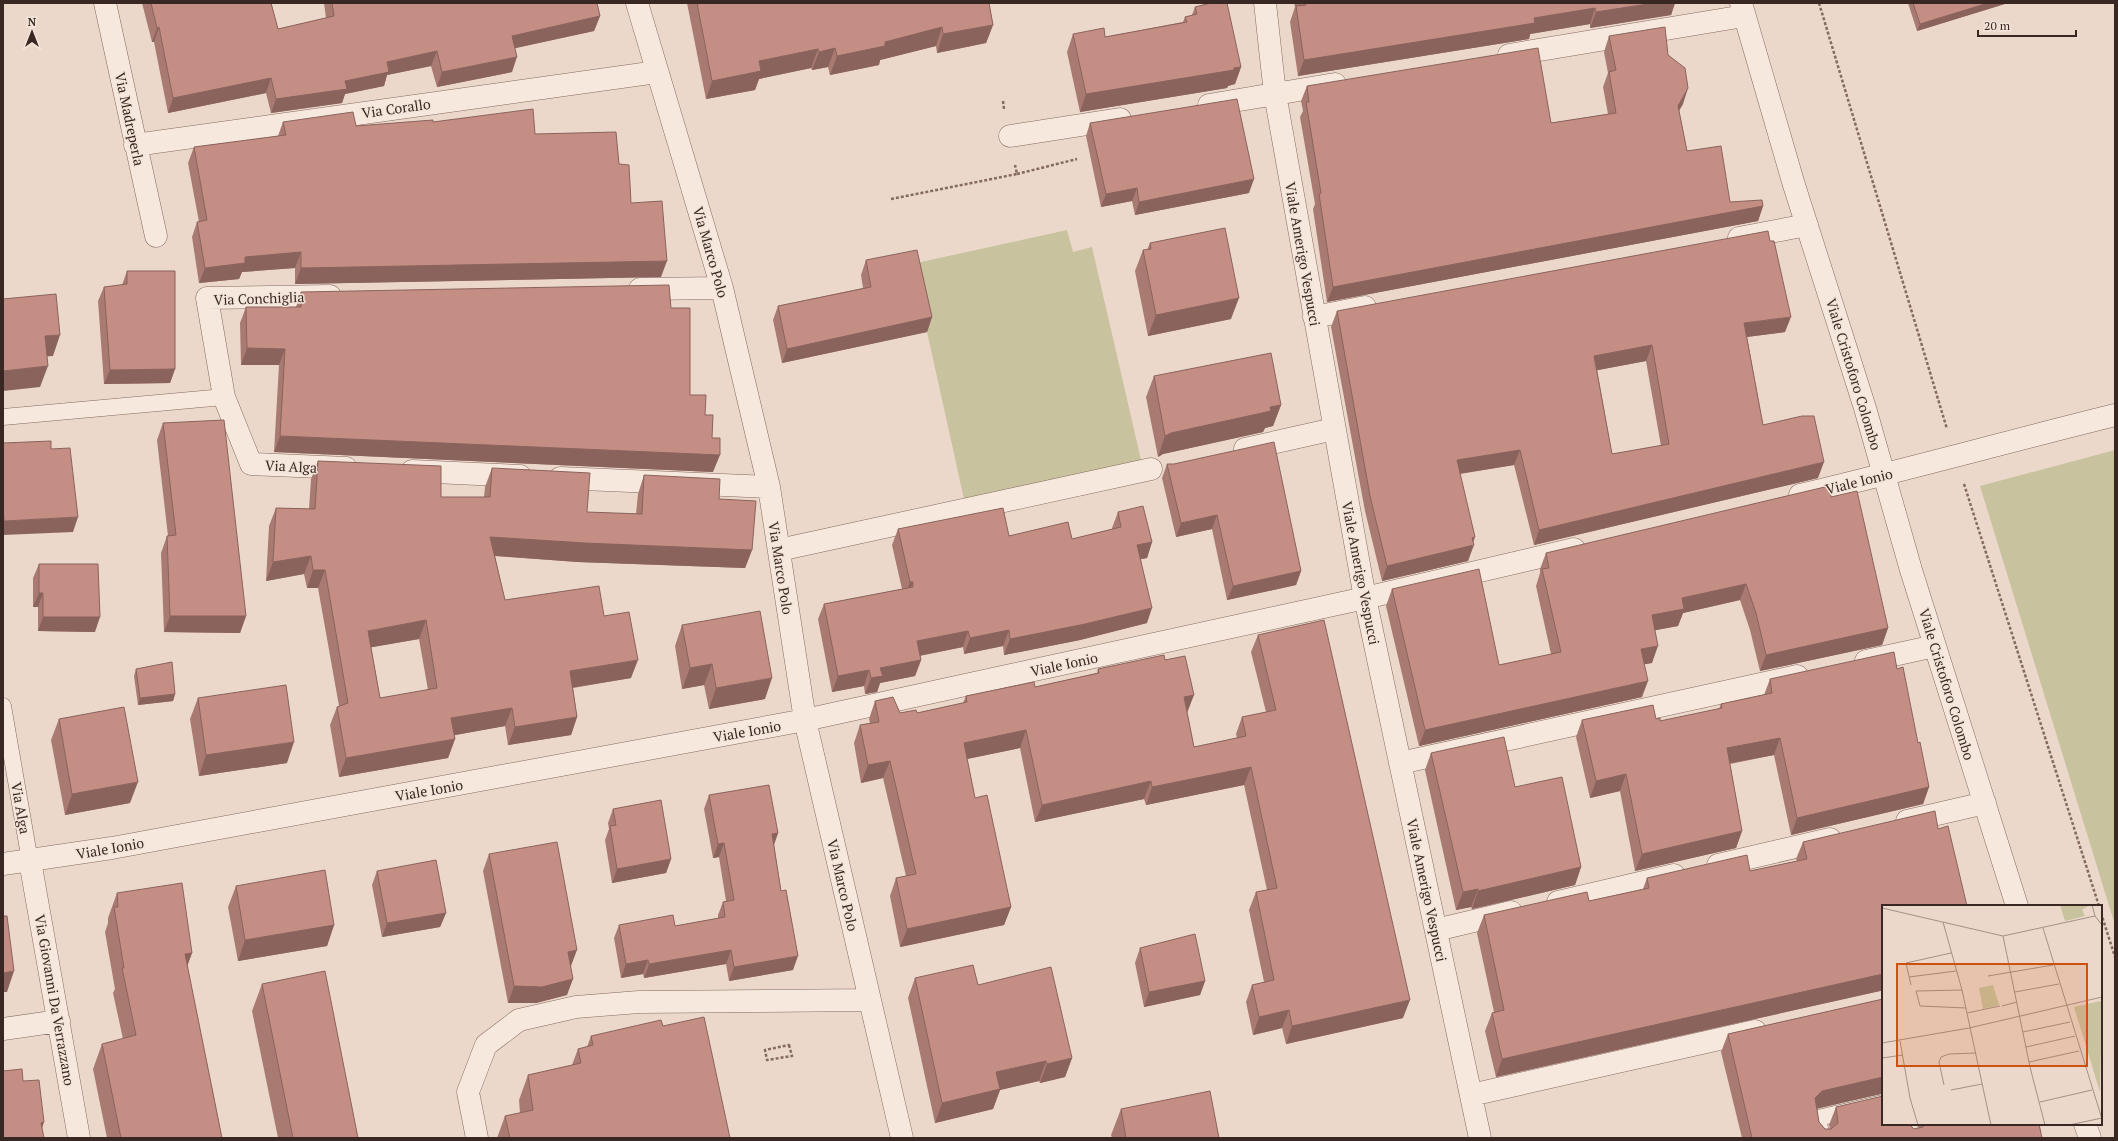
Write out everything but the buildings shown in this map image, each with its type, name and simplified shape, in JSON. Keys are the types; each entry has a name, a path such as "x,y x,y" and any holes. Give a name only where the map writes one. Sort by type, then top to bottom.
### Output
{"street":[{"name":"Via Madreperla","path":"105,3 156,236"},
{"name":"Via Marco Polo","path":"637,3 722,288 769,487 805,720 902,1138"},
{"name":"Viale Amerigo Vespucci","path":"1264,3 1274,94 1365,598 1480,1138"},
{"path":"1492,58 1743,9"},
{"name":"Viale Cristoforo Colombo","path":"1743,9 1807,226 1865,408 1935,646 2017,905"},
{"name":"Via Corallo","path":"136,144 657,72"},
{"path":"1190,108 1352,81"},
{"path":"1010,136 1143,115"},
{"path":"1719,242 1807,226"},
{"path":"619,290 722,288"},
{"name":"Via Conchiglia","path":"224,397 207,298 350,295"},
{"path":"1314,317 1384,304"},
{"name":"Via Alga","path":"224,397 251,464 362,469"},
{"name":"Viale Ionio","path":"1779,500 1884,475 1955,455 2115,415"},
{"path":"1227,453 1334,429"},
{"path":"779,550 1164,467"},
{"path":"394,470 769,487"},
{"name":"Viale Ionio","path":"3,864 30,861 805,720 1365,598 1595,544"},
{"path":"1849,665 1935,646"},
{"path":"1400,763 1818,672"},
{"path":"1884,827 1984,803"},
{"path":"1436,930 1853,834"},
{"name":"Via Giovanni Da Verrazzano","path":"30,861 80,1138"},
{"path":"477,1138 468,1092 486,1045 519,1020 576,1007 640,1002 870,1000"},
{"path":"3,1029 59,1021"},
{"path":"1471,1095 1774,1027"}],"lane":[{"path":"3,417 224,397"},
{"name":"Via Alga","path":"3,706 30,861"},
{"path":"1822,1138 1818,1118 1882,1103"}],"path":[{"path":"1003,101 1017,174"},
{"path":"891,199 1017,174 1077,159"},
{"path":"2102,916 2115,957"},
{"path":"789,1045 792,1056 767,1060 765,1050 789,1045"}],"shaded area":[{"path":"1067,230 1073,252 1092,247 1141,460 964,499 912,264"},
{"path":"2115,450 2115,925 1980,486"}]}
